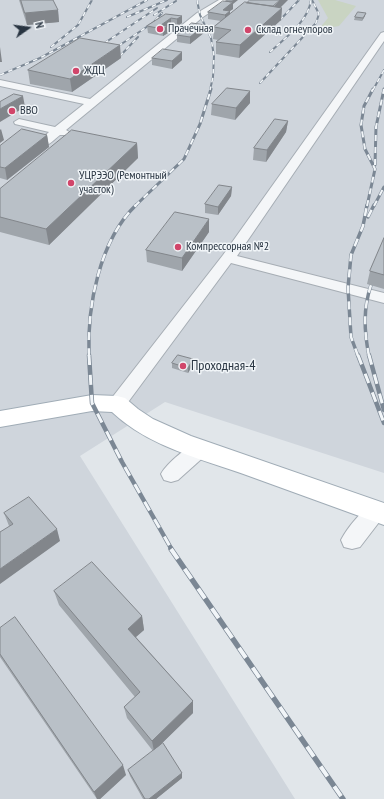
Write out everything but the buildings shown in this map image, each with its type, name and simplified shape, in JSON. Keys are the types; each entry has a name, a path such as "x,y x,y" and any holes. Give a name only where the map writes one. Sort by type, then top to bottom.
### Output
{"main road":[{"path":"0,419 92,403 117,404 146,428 200,449 380,512"}],"street":[{"path":"43,143 200,15 224,0"},
{"path":"117,404 228,258 384,34"},
{"path":"0,83 92,103"},
{"path":"19,122 58,132 79,135 67,145"},
{"path":"228,258 384,298"},
{"path":"171,474 200,449"},
{"path":"352,540 380,512"}],"shaded area":[{"path":"0,0 384,0 384,473 165,402 80,456 295,799 0,799"}],"green space":[{"path":"318,0 335,0 356,6 339,26 328,28 323,31 319,29 328,18"}],"railway":[{"path":"51,47 78,25 92,0"},
{"path":"0,75 40,58 147,0"},
{"path":"127,17 167,0"},
{"path":"197,0 200,15 211,38 214,56 213,77 210,90"},
{"path":"280,20 299,0"},
{"path":"270,52 301,22 309,8 311,0"},
{"path":"260,83 316,23 319,14 312,0"},
{"path":"154,15 176,1"},
{"path":"97,48 157,8"},
{"path":"111,51 154,22 162,13"},
{"path":"120,56 138,37"},
{"path":"373,90 384,70"},
{"path":"136,205 184,159 200,124 211,89"},
{"path":"367,206 375,169 365,149 361,125 364,106 373,89"},
{"path":"375,165 376,127 384,89"},
{"path":"374,206 384,187"},
{"path":"89,355 90,317 93,296 104,256 123,220 136,205"},
{"path":"358,356 351,337 348,288 351,255 363,226 367,205"},
{"path":"368,217 374,205"},
{"path":"369,356 365,320 368,294 371,285"},
{"path":"89,355 92,403 122,462 172,550"},
{"path":"358,355 384,423"},
{"path":"369,355 384,410"},
{"path":"171,549 343,799"}],"place":[{"name":"Прачечная","path":"160,29"},
{"name":"Склад огнеупоров","path":"248,30"},
{"name":"ЖДЦ","path":"76,71"},
{"name":"ВВО","path":"12,111"},
{"name":"УЦРЭЭО (Ремонтный участок)","path":"71,183"},
{"name":"Компрессорная №2","path":"178,247"},
{"name":"Проходная-4","path":"183,366"}]}
